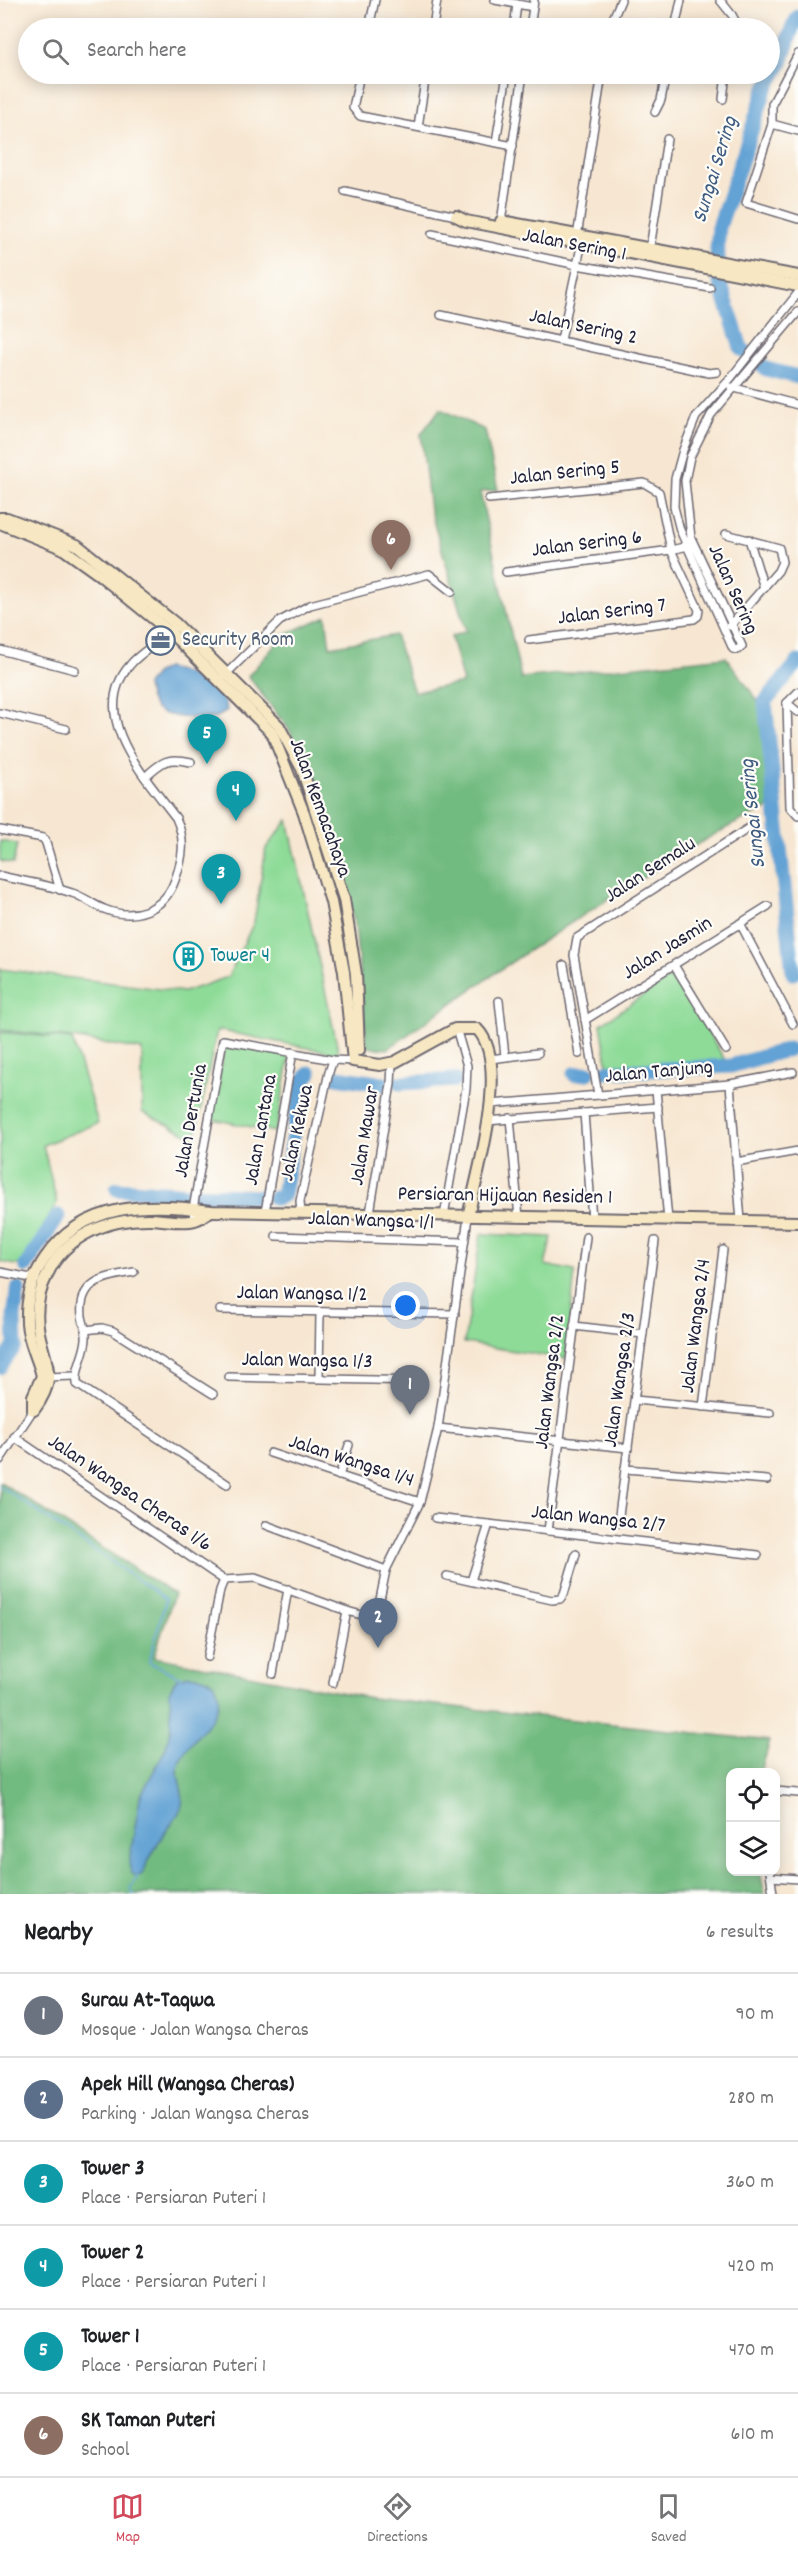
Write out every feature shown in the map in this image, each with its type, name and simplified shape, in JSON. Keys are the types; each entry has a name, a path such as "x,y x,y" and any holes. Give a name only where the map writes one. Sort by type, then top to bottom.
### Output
{"street":[{"path":"371,18 375,0"},
{"path":"434,18 437,0"},
{"path":"495,0 534,4"},
{"path":"613,18 621,0"},
{"path":"677,18 681,0"},
{"path":"720,0 734,18"},
{"path":"515,18 517,4"},
{"path":"798,54 772,104 772,124 746,203 798,219"},
{"path":"358,84 353,108 360,116 513,146"},
{"path":"418,127 424,84"},
{"path":"496,142 505,84"},
{"path":"501,224 522,84"},
{"path":"561,340 577,265 602,84"},
{"path":"655,112 661,100 664,84"},
{"path":"723,99 725,84"},
{"path":"772,124 798,131"},
{"path":"650,248 667,139"},
{"path":"345,191 456,216 466,221 501,224 727,268 798,276"},
{"name":"Jalan Sering 1","path":"432,234 577,265 710,288"},
{"path":"579,239 650,248 699,263"},
{"path":"727,268 798,286"},
{"name":"Jalan Sering","path":"798,293 728,381 696,417 675,479 674,507 733,649 741,649 742,646 734,624 690,545 685,481 690,457 711,415 798,312"},
{"name":"Jalan Sering 2","path":"441,315 709,373 717,372"},
{"path":"728,381 736,387 798,405"},
{"name":"Jalan Sering 5","path":"489,498 644,483 659,492 671,550"},
{"name":"Jalan Kemacahaya","path":"2,524 62,548 173,628 279,726 302,769 344,898 356,974 356,1062"},
{"path":"725,628 734,624 778,571 782,562 779,548 726,534"},
{"path":"749,539 764,588"},
{"name":"Jalan Sering 6","path":"506,572 671,550 690,545"},
{"name":"Jalan Sering 7","path":"529,640 694,620 699,610 671,550"},
{"path":"223,676 280,621 310,604 429,574 452,591"},
{"path":"0,876 73,893 104,909 122,915 140,914 157,907 165,899 180,868 183,847 182,832 176,818 124,746 115,720 115,701 119,684 130,665 173,628"},
{"path":"0,650 75,670"},
{"name":"Jalan Kemacahaya","path":"223,676 272,733 304,813 331,902 344,972 356,1062"},
{"path":"798,693 788,704 790,807 798,816"},
{"path":"788,704 798,712"},
{"path":"0,713 66,729"},
{"path":"145,777 166,760 177,759 191,762"},
{"name":"Jalan Semalu","path":"585,1020 573,948 577,938 752,826"},
{"path":"0,830 43,838 60,890"},
{"name":"Jalan Jasmin","path":"585,1020 768,906"},
{"path":"740,924 792,1024"},
{"path":"564,965 579,1054"},
{"path":"674,965 726,1050"},
{"path":"499,1001 505,1056"},
{"path":"585,1020 598,1095"},
{"path":"444,1216 466,1089 467,1066 456,1028"},
{"path":"207,1657 225,1580 255,1578 376,1619 386,1570 420,1502 438,1428 468,1216 491,1104 490,1059 487,1044 477,1029 456,1028 392,1063 380,1065 293,1053"},
{"name":"Jalan Dertunia","path":"194,1214 223,1040 293,1053"},
{"name":"Jalan Lantana","path":"265,1212 293,1053"},
{"path":"490,1059 538,1053"},
{"name":"Jalan Kekwa","path":"301,1213 300,1201 328,1072 333,1060"},
{"name":"Jalan Mawar","path":"370,1213 391,1084 392,1063"},
{"path":"730,1084 793,1072"},
{"name":"Jalan Tanjung","path":"491,1104 730,1084 741,1221"},
{"path":"656,1090 668,1220"},
{"path":"487,1121 658,1107"},
{"path":"584,1113 592,1219"},
{"path":"510,1118 519,1218"},
{"path":"736,1162 798,1150"},
{"name":"Persiaran Hijauan Residen 1","path":"45,1377 28,1332 27,1312 33,1278 51,1248 80,1223 115,1216 150,1219 211,1211 798,1222"},
{"name":"Persiaran Hijauan Residen 1","path":"45,1377 48,1362 37,1322 38,1300 44,1280 62,1253 76,1240 115,1216"},
{"name":"Jalan Wangsa 1/1","path":"276,1236 464,1242"},
{"name":"Jalan Wangsa 2/2","path":"548,1531 586,1237"},
{"name":"Jalan Wangsa 2/3","path":"618,1523 656,1241"},
{"name":"Jalan Wangsa 2/4","path":"703,1407 723,1250"},
{"path":"0,1272 44,1280"},
{"path":"134,1272 99,1279 88,1288 82,1302 86,1341 76,1376 77,1384 227,1484"},
{"name":"Jalan Wangsa 1/2","path":"220,1310 455,1314"},
{"path":"319,1378 320,1312"},
{"path":"574,1326 643,1334"},
{"path":"85,1330 102,1328 113,1330 213,1394"},
{"path":"0,1460 47,1385 45,1377 76,1376"},
{"name":"Jalan Wangsa 1/3","path":"229,1377 421,1381"},
{"path":"634,1400 770,1413"},
{"path":"438,1428 628,1448"},
{"name":"Jalan Wangsa Cheras 1/6","path":"14,1437 225,1580"},
{"path":"339,1476 349,1445"},
{"name":"Jalan Wangsa 1/4","path":"270,1453 420,1502"},
{"path":"626,1469 767,1480"},
{"name":"Jalan Wangsa 2/7","path":"435,1518 758,1554"},
{"path":"471,1581 489,1524"},
{"path":"266,1525 386,1570"},
{"path":"447,1576 552,1600 560,1599 564,1594 576,1554"},
{"path":"273,1674 288,1589"},
{"path":"333,1683 347,1611"},
{"path":"780,1791 798,1793"},
{"path":"770,1876 773,1894"},
{"path":"780,1876 798,1879"}],"green space":[{"path":"440,409 485,430 498,490 480,492 521,678 726,657 760,704 772,807 721,831 609,899 513,961 388,1049 367,1047 355,926 334,839 290,731 248,676 284,635 326,616 330,647 395,635 414,692 463,683 451,637 466,631 430,510 421,434"},
{"path":"288,820 339,1054 217,1030 195,1138 142,1112 142,1050 73,1038 0,1030 0,969 184,992 228,977 254,922 266,848"},
{"path":"0,841 17,844 13,864 0,861"},
{"path":"675,974 726,1062 608,1068 601,1024"},
{"path":"0,1032 72,1039 98,1123 43,1145 57,1203 21,1266 0,1262"},
{"path":"225,1042 290,1055 276,1132 212,1119"},
{"path":"481,1234 552,1237 545,1265 575,1271 566,1359 464,1343"},
{"path":"0,1482 174,1594 154,1657 371,1698 770,1741 762,1768 726,1768 726,1876 761,1876 765,1894 0,1894"}],"water":[{"path":"166,668 184,673 211,687 224,701 227,710 213,718 186,718 167,714 155,708 151,703 147,685 155,674"},
{"path":"189,1675 203,1677 214,1683 218,1705 214,1715 184,1753 179,1763 178,1774 183,1797 179,1812 160,1840 141,1875 135,1876 131,1872 129,1863 140,1797 166,1748 171,1726 170,1693 173,1684 176,1679"}],"waterway":[{"name":"Sungai Sering","path":"780,65 798,17"},
{"name":"Sungai Sering","path":"769,84 719,227 717,250 720,282 741,348 766,369 798,377"},
{"name":"Sungai Sering","path":"793,973 765,702 798,662"},
{"path":"604,1072 731,1066 789,1049"},
{"path":"274,1198 283,1195 302,1082 310,1073"},
{"path":"574,1074 588,1073"},
{"path":"337,1077 384,1084"},
{"path":"400,1083 455,1080"},
{"path":"117,1189 190,1194"},
{"path":"199,1194 258,1197"},
{"path":"26,1266 58,1216"},
{"path":"0,1367 15,1346 14,1316 18,1289"},
{"path":"0,1486 166,1599 149,1662 182,1678"},
{"path":"134,1894 130,1888 138,1876"}],"place":[{"name":"SK Taman Puteri","path":"391,570"},
{"name":"Security Room","path":"161,641"},
{"name":"Tower 1","path":"207,764"},
{"name":"Tower 2","path":"236,821"},
{"name":"Tower 3","path":"221,904"},
{"name":"Tower 4","path":"189,957"},
{"name":"Surau At-Taqwa","path":"410,1415"},
{"name":"Apek Hill (Wangsa Cheras)","path":"378,1648"}]}
